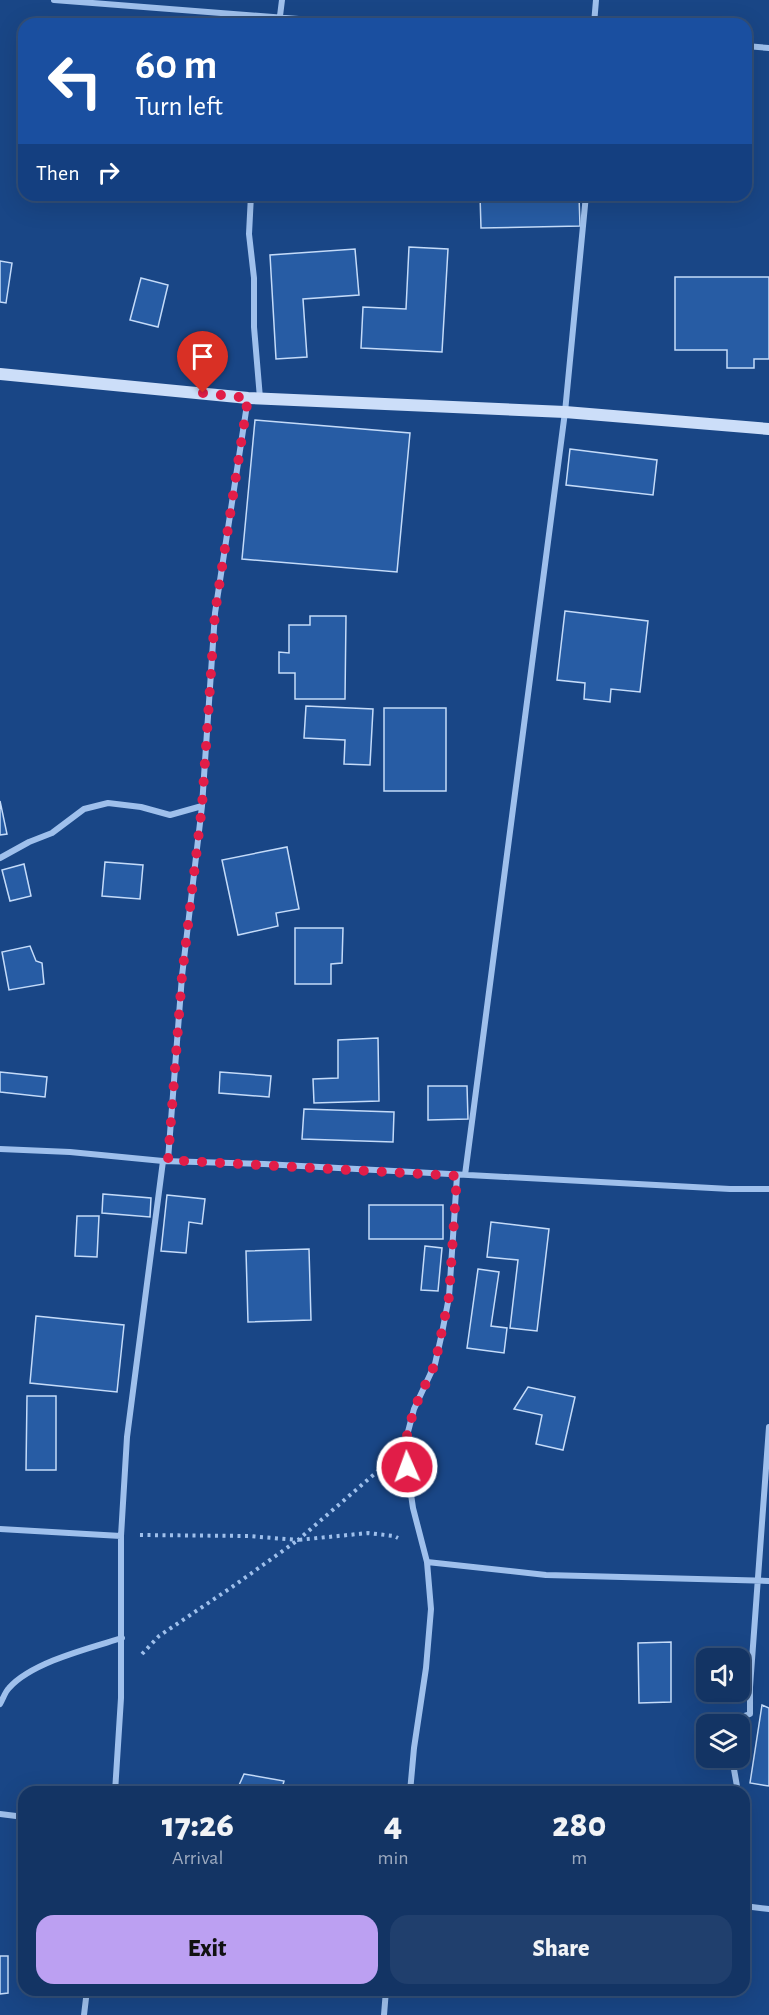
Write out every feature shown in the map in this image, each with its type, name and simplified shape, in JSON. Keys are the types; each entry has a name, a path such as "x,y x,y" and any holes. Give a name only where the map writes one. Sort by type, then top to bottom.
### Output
{"street":[{"path":"54,0 88,1 251,18"},
{"path":"280,18 282,0"},
{"path":"594,18 596,0"},
{"path":"752,47 769,48"},
{"path":"115,1786 121,1698 121,1536 127,1437 166,1160 182,976 202,806 215,613 254,398 254,278 249,234 251,201"},
{"path":"465,1176 565,412 585,201"},
{"path":"0,374 254,398 565,412 769,429"},
{"path":"0,858 28,842 52,833 84,809 108,803 141,807 170,814 202,806"},
{"path":"0,1149 457,1176 718,1189 769,1189"},
{"path":"411,1786 426,1668 431,1609 427,1563 413,1508 404,1447 414,1409 435,1364 444,1324 449,1297 457,1176"},
{"path":"750,1714 769,1427"},
{"path":"0,1529 121,1536"},
{"path":"427,1563 546,1575 769,1581"},
{"path":"0,1704 8,1688 35,1670 73,1653 122,1638"},
{"path":"734,1768 737,1786"},
{"path":"0,1814 18,1816"},
{"path":"750,1907 769,1909"},
{"path":"84,2015 86,1996"},
{"path":"384,2015 386,1996"}],"path":[{"path":"121,1698 136,1661 159,1635 298,1540 404,1447"},
{"path":"121,1536 184,1534 298,1540 368,1533 394,1536 415,1546 427,1563"}],"building":[{"path":"480,201 579,201 580,226 481,228"},
{"path":"409,247 448,249 442,352 361,348 363,307 406,309"},
{"path":"355,249 359,295 303,299 307,357 276,359 270,255"},
{"path":"0,261 12,263 6,303 0,302"},
{"path":"675,277 769,277 769,359 754,359 754,368 727,368 727,350 675,350"},
{"path":"141,278 168,285 158,327 130,320"},
{"path":"255,420 410,433 397,572 242,559"},
{"path":"570,449 657,460 653,495 566,485"},
{"path":"565,611 648,621 640,692 611,689 610,702 584,699 585,683 557,680"},
{"path":"310,616 346,616 345,699 295,699 295,673 279,673 279,652 289,653 289,625 310,625"},
{"path":"306,706 373,709 370,765 344,764 345,740 304,738"},
{"path":"384,708 446,708 446,791 384,791"},
{"path":"0,801 7,834 0,835"},
{"path":"287,847 299,909 276,913 278,926 238,935 222,860"},
{"path":"105,862 143,865 140,899 102,896"},
{"path":"24,864 31,896 10,901 2,870"},
{"path":"295,928 343,928 342,963 331,964 331,984 295,984"},
{"path":"30,946 36,961 42,963 44,984 9,990 2,952"},
{"path":"378,1038 379,1101 314,1103 313,1079 338,1078 338,1040"},
{"path":"0,1072 47,1077 45,1097 0,1092"},
{"path":"220,1072 271,1076 269,1097 219,1093"},
{"path":"428,1086 467,1086 468,1119 428,1120"},
{"path":"304,1109 394,1112 393,1142 302,1139"},
{"path":"103,1194 151,1198 150,1217 102,1213"},
{"path":"167,1195 205,1199 202,1224 189,1222 186,1253 161,1251"},
{"path":"369,1205 443,1205 443,1239 369,1239"},
{"path":"77,1216 99,1216 97,1257 75,1256"},
{"path":"491,1222 549,1229 537,1331 510,1328 518,1260 487,1257"},
{"path":"425,1246 442,1248 438,1291 421,1290"},
{"path":"309,1249 311,1320 248,1322 246,1251"},
{"path":"478,1269 499,1272 491,1326 507,1328 504,1353 467,1348"},
{"path":"36,1316 124,1325 117,1392 30,1383"},
{"path":"528,1387 575,1397 563,1450 536,1444 542,1415 514,1409"},
{"path":"27,1396 56,1396 56,1470 26,1470"},
{"path":"671,1642 671,1702 639,1703 638,1643"},
{"path":"762,1705 769,1708 769,1786 750,1783"},
{"path":"244,1774 284,1781 283,1786 239,1786"},
{"path":"0,1956 8,1956 8,1993 0,1994"}],"route":[{"path":"203,393 248,398 215,613 202,806 182,976 168,1160 457,1176 449,1297 435,1364 414,1409 404,1447 407,1467"}]}
